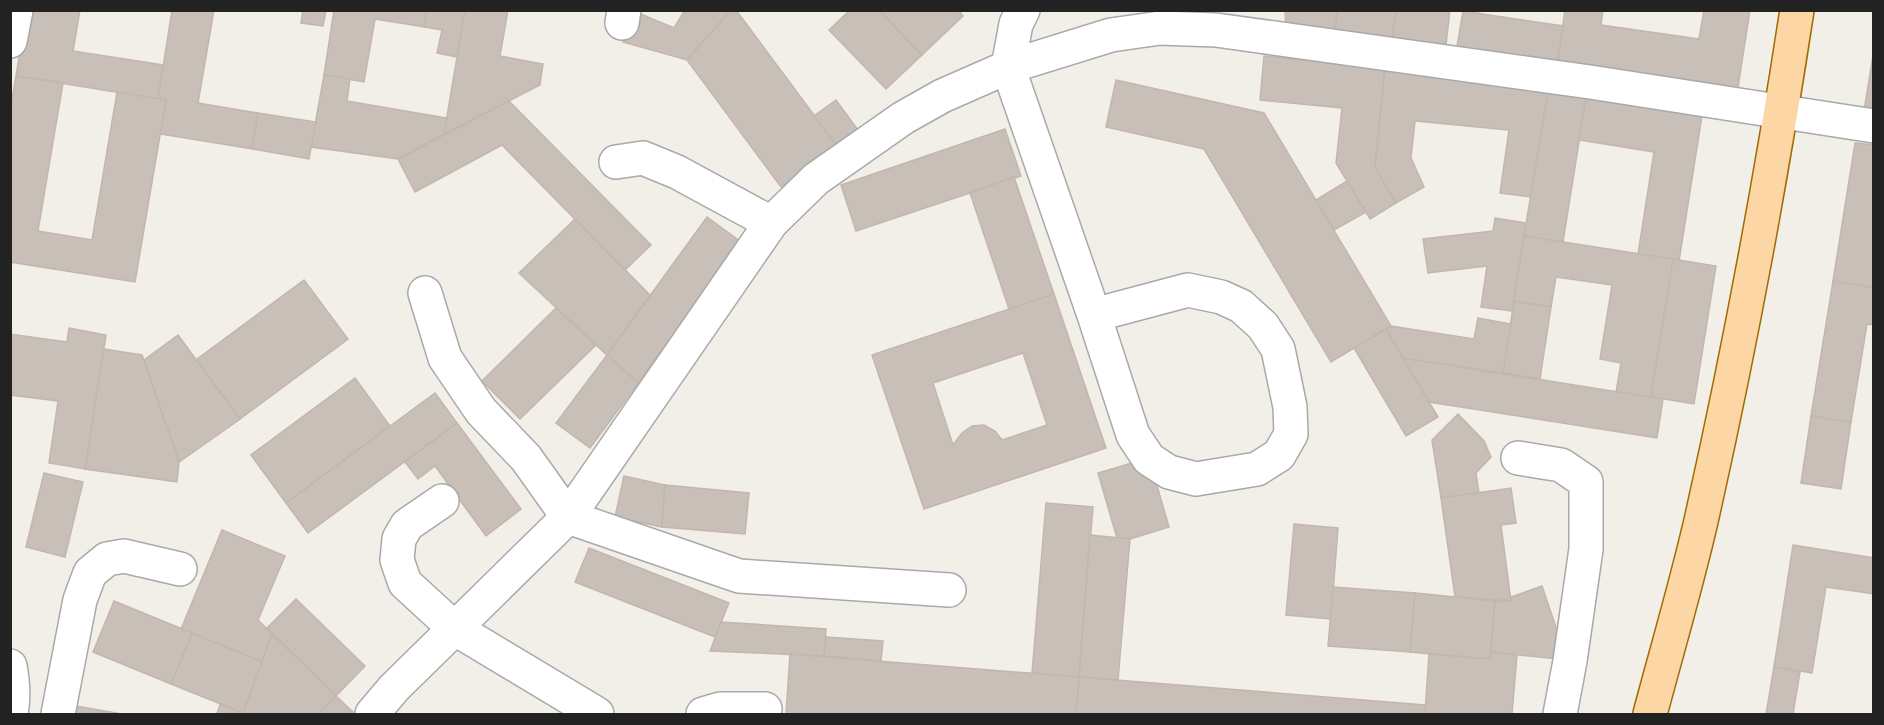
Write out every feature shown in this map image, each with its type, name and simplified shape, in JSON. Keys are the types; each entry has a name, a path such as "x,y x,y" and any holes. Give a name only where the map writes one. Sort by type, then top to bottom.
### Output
{"main road":[{"path":"1650,714 1703,512 1781,113 1797,10"}],"street":[{"path":"10,41 16,10"},
{"path":"1023,10 1016,24 1008,67 1133,435 1149,459 1169,472 1196,479 1257,469 1279,455 1291,434 1290,407 1278,349 1263,326 1241,306 1221,297 1188,290 1094,315"},
{"path":"372,714 394,688 568,517 771,223 816,179 903,118 942,96 1008,67 1111,35 1160,28 1216,30 1590,82 1874,126"},
{"path":"616,162 643,158 676,172 771,223"},
{"path":"425,293 446,358 481,411 526,458 568,517 739,576 949,590"},
{"path":"1518,458 1561,465 1586,482 1586,549 1560,714"},
{"path":"441,501 407,525 399,539 397,560 405,584 454,628 597,714"},
{"path":"58,714 80,600 90,573 107,559 124,556 180,569"},
{"path":"10,666 13,679 13,701 10,714"},
{"path":"703,714 720,709 765,710"}],"building":[{"path":"27,10 80,10 73,51 163,65 158,99 16,76"},
{"path":"172,10 214,10 198,103 258,113 252,149 160,134 166,100 158,99"},
{"path":"303,10 326,11 323,26 301,23"},
{"path":"334,10 427,10 424,27 375,19 364,82 324,75"},
{"path":"427,10 465,10 457,57 437,53 442,30 424,27"},
{"path":"465,10 508,10 500,56 543,64 540,85 444,134"},
{"path":"685,10 731,10 687,60 623,42 636,12 674,28"},
{"path":"731,10 736,10 837,146 781,187 687,60"},
{"path":"850,10 879,10 922,55 886,89 829,30"},
{"path":"879,10 958,10 963,16 922,55"},
{"path":"1285,10 1338,10 1333,39 1286,33"},
{"path":"1338,10 1396,10 1391,46 1333,39"},
{"path":"1396,10 1450,10 1446,45 1393,37"},
{"path":"1565,10 1603,10 1601,25 1699,39 1704,10 1750,10 1737,94 1557,67"},
{"path":"1463,11 1563,26 1557,67 1456,52"},
{"path":"1874,49 1874,118 1863,117"},
{"path":"1264,56 1385,68 1375,167 1396,203 1370,219 1336,163 1342,108 1260,100"},
{"path":"1385,68 1549,86 1531,197 1500,193 1509,130 1415,121 1411,158 1424,187 1396,203 1375,167"},
{"path":"324,75 350,79 347,101 447,118 444,134 398,159 311,147"},
{"path":"16,76 63,83 38,231 92,240 117,92 166,100 135,282 10,262 10,110"},
{"path":"1116,80 1264,113 1391,326 1331,362 1204,149 1106,127"},
{"path":"1549,86 1587,92 1563,242 1524,236"},
{"path":"1586,98 1702,116 1679,261 1638,254 1654,152 1579,140"},
{"path":"836,100 858,130 837,146 814,116"},
{"path":"509,101 651,245 625,270 502,145 415,192 398,159"},
{"path":"258,113 316,122 309,159 252,149"},
{"path":"1005,129 1021,176 856,231 841,185"},
{"path":"1855,143 1874,145 1874,288 1833,281"},
{"path":"1014,177 1054,294 1009,309 970,193"},
{"path":"1347,181 1366,212 1334,230 1316,200"},
{"path":"707,217 741,242 638,383 607,355"},
{"path":"1495,218 1526,223 1512,311 1481,307 1487,266 1428,273 1423,239 1493,231"},
{"path":"575,219 650,295 607,355 519,273"},
{"path":"1524,236 1673,259 1651,397 1616,392 1621,363 1600,359 1612,285 1556,277 1551,307 1514,301"},
{"path":"1673,259 1716,266 1694,404 1651,397"},
{"path":"304,280 348,339 240,419 196,360"},
{"path":"1833,281 1874,288 1874,325 1867,324 1851,422 1811,416"},
{"path":"1054,294 1106,448 924,509 872,355","holes":["1023,353 1047,425 1002,440 995,431 984,425 972,426 962,433 953,445 933,383"]},
{"path":"1514,301 1551,307 1540,379 1503,373"},
{"path":"556,308 596,345 520,419 482,381"},
{"path":"1478,318 1511,324 1503,373 1403,358 1386,329 1391,326 1474,339"},
{"path":"69,328 106,335 85,469 49,463 58,401 10,395 10,334 67,342"},
{"path":"1386,329 1438,417 1406,436 1354,348"},
{"path":"178,335 240,419 179,462 144,360"},
{"path":"104,349 142,355 179,462 177,482 85,469"},
{"path":"607,355 638,383 590,448 556,423"},
{"path":"1403,358 1663,399 1657,438 1429,402"},
{"path":"355,378 390,426 286,503 251,455"},
{"path":"435,393 457,423 308,533 286,503"},
{"path":"1458,414 1484,441 1491,457 1476,473 1479,493 1441,498 1432,440"},
{"path":"1811,416 1851,422 1841,489 1801,483"},
{"path":"457,423 521,509 486,536 435,466 418,479 405,462"},
{"path":"1149,458 1169,527 1130,539 1117,538 1098,473"},
{"path":"44,473 83,482 65,557 26,547"},
{"path":"624,476 665,485 662,527 615,517"},
{"path":"665,485 749,493 745,534 662,527"},
{"path":"1511,488 1516,523 1501,525 1511,601 1455,597 1441,498"},
{"path":"1046,503 1093,507 1079,677 1032,673"},
{"path":"1294,524 1338,528 1331,619 1286,615"},
{"path":"222,530 285,556 258,620 272,634 262,662 181,629"},
{"path":"1090,535 1130,539 1118,680 1079,677"},
{"path":"1793,545 1874,558 1874,594 1826,587 1812,673 1774,667"},
{"path":"589,548 729,603 715,637 575,582"},
{"path":"1542,586 1560,639 1558,659 1491,652 1495,601 1511,601 1511,597"},
{"path":"1333,587 1415,593 1410,652 1328,646"},
{"path":"1415,593 1495,601 1490,659 1410,652"},
{"path":"296,599 365,666 336,696 267,628"},
{"path":"114,601 192,633 171,684 93,652"},
{"path":"721,622 826,629 824,656 710,651"},
{"path":"192,633 262,662 243,713 171,684"},
{"path":"272,634 336,696 318,714 217,714 220,704 243,713"},
{"path":"826,637 883,641 881,661 824,656"},
{"path":"1491,652 1517,655 1512,714 1425,714 1429,654 1490,659"},
{"path":"790,654 1079,677 1076,714 786,714"},
{"path":"1774,667 1800,672 1793,714 1766,714"},
{"path":"1079,677 1425,705 1425,714 1076,714"},
{"path":"336,696 353,712 351,714 318,714"},
{"path":"76,706 122,714 75,714"}]}
